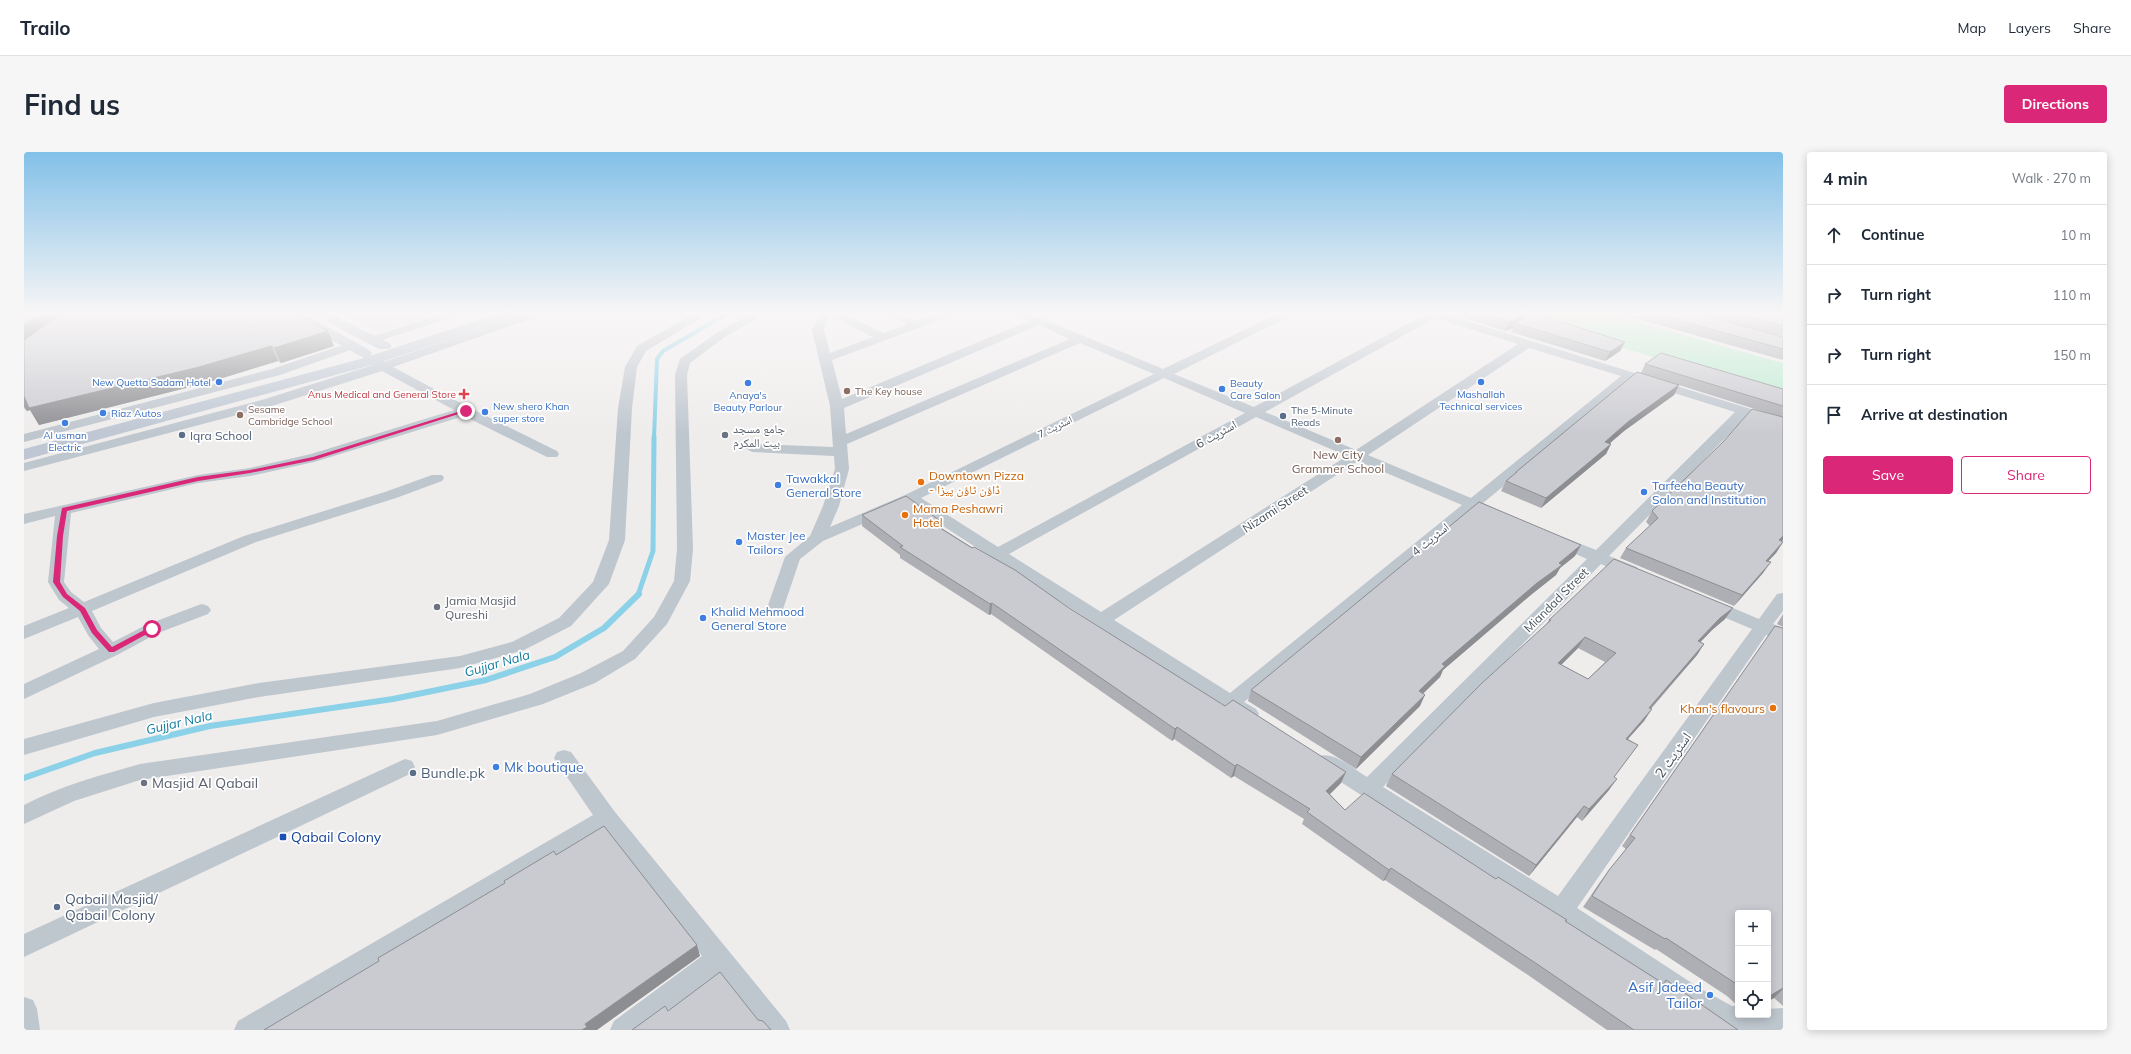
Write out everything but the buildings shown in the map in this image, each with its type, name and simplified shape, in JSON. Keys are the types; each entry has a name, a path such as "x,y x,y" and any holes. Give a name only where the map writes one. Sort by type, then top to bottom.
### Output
{"main road":[{"path":"24,446 367,353"},
{"path":"24,455 368,353"}],"street":[{"path":"24,438 276,372 366,353"},
{"path":"24,467 270,402 369,353"},
{"path":"373,353 466,411 552,454"},
{"path":"24,747 154,710 259,690 460,662 518,646 565,622 601,584 617,540 625,408 631,367 639,353"},
{"path":"24,814 49,801 100,782 140,772 437,728 536,699 588,678 629,655 661,620 682,581 685,549 681,375 684,362 696,353"},
{"name":"اسٹریٹ 7","path":"817,538 831,506 842,469 838,406 825,353"},
{"path":"827,358 841,353"},
{"path":"838,406 950,353"},
{"path":"752,448 841,447 1048,353"},
{"path":"1117,353 1508,519"},
{"name":"اسٹریٹ 7","path":"776,608 793,557 817,538 910,498 1206,353"},
{"name":"اسٹریٹ 6","path":"997,554 1360,353"},
{"name":"Nizami Street","path":"1101,620 1358,455 1513,353"},
{"path":"1560,353 1783,423"},
{"name":"اسٹریٹ 4","path":"1232,702 1630,375"},
{"path":"24,519 198,479 250,472 314,458 466,411"},
{"name":"Miandad Street","path":"1368,789 1744,411"},
{"path":"24,633 83,610 185,564 244,541 291,524 405,491 437,478"},
{"path":"910,498 1264,723"},
{"path":"64,510 56,582 65,596 83,610 94,632 111,651"},
{"path":"1543,533 1642,575"},
{"path":"1692,597 1783,635"},
{"name":"اسٹریٹ 2","path":"1561,912 1764,627 1783,598"},
{"path":"24,692 111,651 152,629 202,610"},
{"path":"1310,752 1561,912 1692,998 1730,1018 1761,1022 1783,1021"},
{"path":"564,758 607,818 777,1030"},
{"path":"24,946 405,766"},
{"path":"247,1030 607,818"},
{"path":"623,1030 719,958"},
{"path":"24,1009 27,1030"}],"green space":[{"path":"1640,353 1747,353 1783,363 1783,396"}],"waterway":[{"name":"Gujjar Nala","path":"654,438 657,359 662,353"},
{"name":"Gujjar Nala","path":"638,595 653,551 654,437"},
{"name":"Gujjar Nala","path":"24,778 95,753 210,726 393,699 486,680 555,657 604,628 638,595"}],"place":[{"name":"New Quetta Sadam Hotel","path":"219,382"},
{"name":"Mashallah Technical services","path":"1481,382"},
{"name":"Anaya's Beauty Parlour","path":"748,383"},
{"name":"Beauty Care Salon","path":"1222,389"},
{"name":"The Key house","path":"847,391"},
{"name":"Anus Medical and General Store","path":"464,394"},
{"name":"New shero Khan super store","path":"485,412"},
{"name":"Riaz Autos","path":"103,413"},
{"name":"Sesame Cambridge School","path":"240,415"},
{"name":"The 5-Minute Reads","path":"1283,416"},
{"name":"Al usman Electric","path":"65,423"},
{"name":"Iqra School","path":"182,435"},
{"name":"جامع مسجد بیت المکرم","path":"725,435"},
{"name":"New City Grammer School","path":"1338,440"},
{"name":"Downtown Pizza - ڈاؤن ٹاؤن پیزا","path":"921,482"},
{"name":"Tawakkal General Store","path":"778,485"},
{"name":"Tarfeeha Beauty Salon and Institution","path":"1644,492"},
{"name":"Mama Peshawri Hotel","path":"905,515"},
{"name":"Master Jee Tailors","path":"739,542"},
{"name":"Jamia Masjid Qureshi","path":"437,607"},
{"name":"Khalid Mehmood General Store","path":"703,618"},
{"name":"Khan's flavours","path":"1773,708"},
{"name":"Mk boutique","path":"496,767"},
{"name":"Bundle.pk","path":"413,773"},
{"name":"Masjid Al Qabail","path":"144,783"},
{"name":"Qabail Colony","path":"283,837"},
{"name":"Qabail Masjid/ Qabail Colony","path":"57,907"},
{"name":"Asif Jadeed Tailor","path":"1710,995"}],"route":[{"path":"152,629 111,651 94,632 83,610 65,596 56,582 64,510 131,496 198,479 250,472 314,458 466,411"}]}
